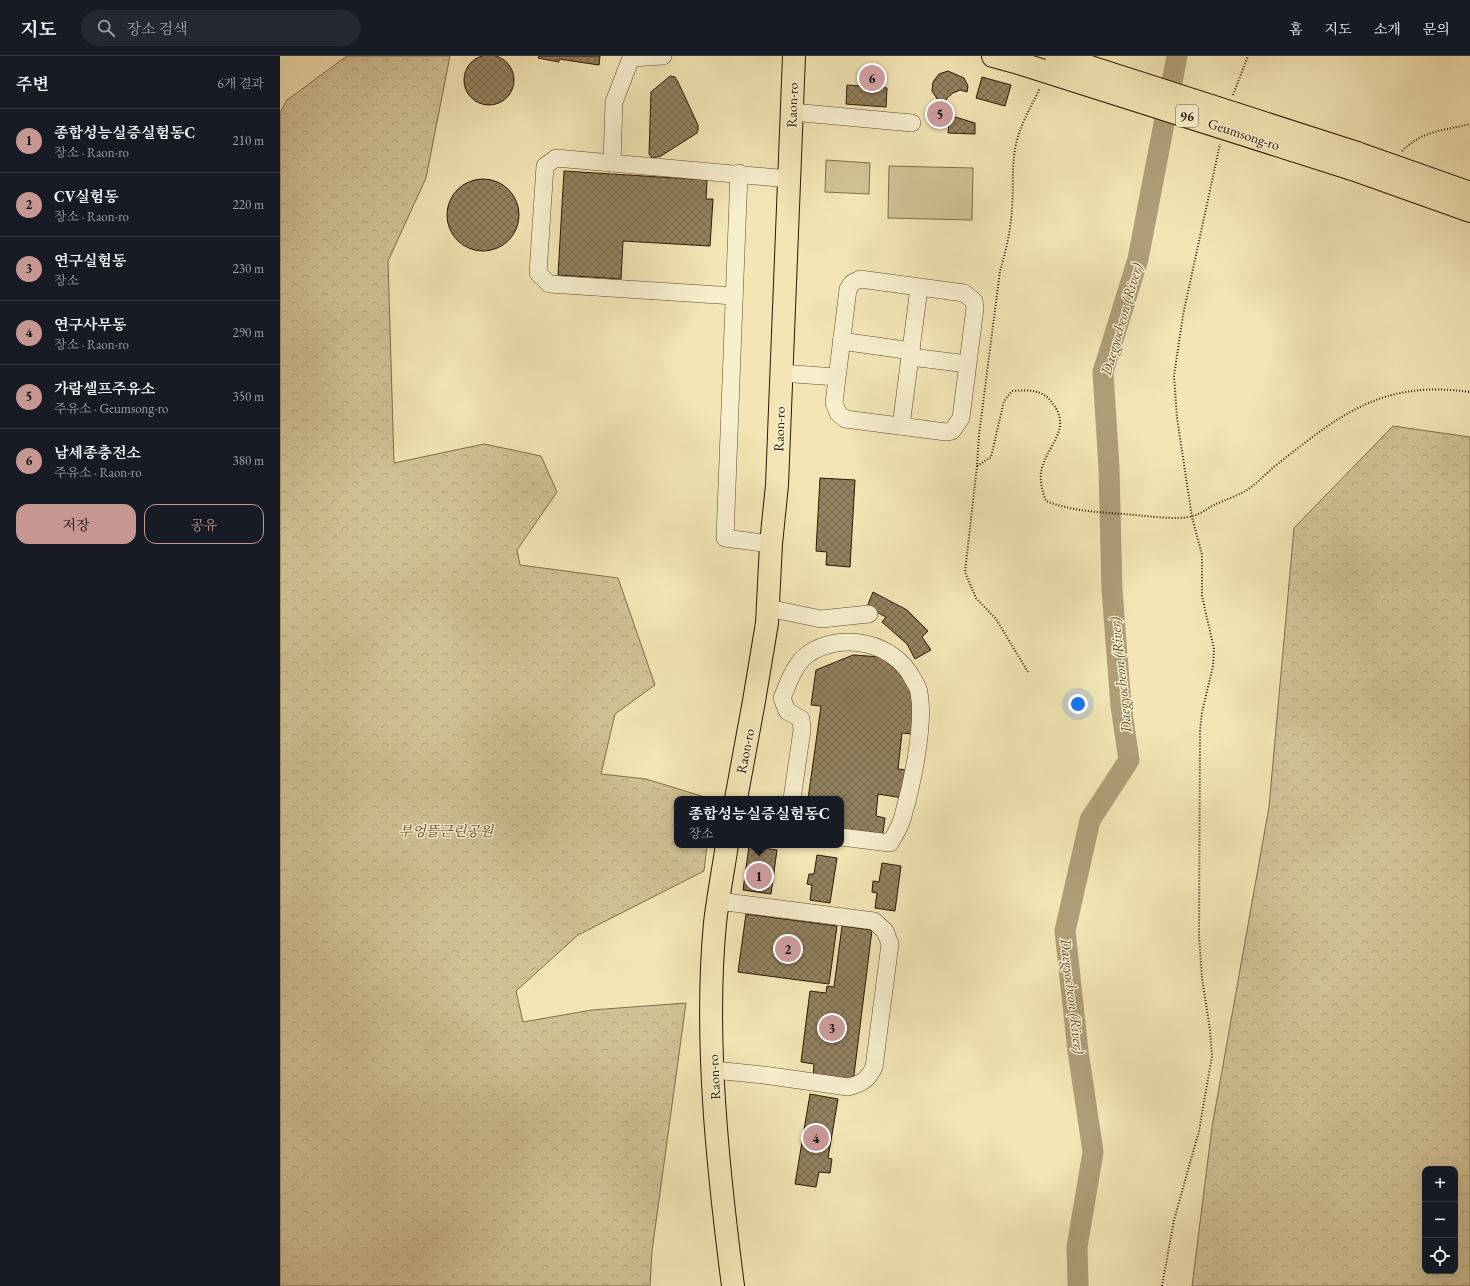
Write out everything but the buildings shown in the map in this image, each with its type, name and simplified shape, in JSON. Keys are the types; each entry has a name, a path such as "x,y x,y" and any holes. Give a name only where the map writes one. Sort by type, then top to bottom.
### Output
{"main road":[{"name":"Raon-ro","path":"738,796 768,608 771,544 777,485 794,56"},
{"name":"Geumsong-ro","path":"994,56 1354,161 1391,165 1470,193"},
{"name":"Geumsong-ro","path":"1056,56 1354,161 1470,211"},
{"name":"Raon-ro","path":"727,848 715,923 713,981 714,1070 720,1169 733,1286"}],"lane":[{"path":"612,163 614,102 631,58 663,56"},
{"path":"792,112 912,123"},
{"path":"734,296 550,284 538,274 545,166 556,158 739,173 789,179"},
{"path":"739,173 725,538 771,544"},
{"path":"860,279 919,288 964,293 974,301 975,308 961,418 952,431 946,432 846,419 838,413 834,403 848,289 852,283 860,279"},
{"path":"901,426 912,354 919,288"},
{"path":"841,341 967,364"},
{"path":"781,373 836,377"},
{"path":"768,608 821,619 869,614"},
{"path":"821,619 830,644"},
{"path":"792,796 802,730 801,719 787,711 782,698 792,674 807,655 830,644 855,642 885,650 907,668 919,692 921,727 903,817 890,843 844,837"},
{"path":"714,1070 764,1075 848,1087 860,1084 870,1076 874,1067 890,944 885,931 874,922 718,901"}],"path":[{"path":"1232,98 1248,56"},
{"path":"1028,672 996,619 976,598 965,572 978,466 979,435 1000,272 1006,251 1012,208 1011,174 1016,144 1024,118 1041,87"},
{"path":"1391,165 1409,145 1420,138 1436,130 1470,124"},
{"path":"1162,1286 1166,1256 1174,1220 1199,1131 1212,1056 1210,1030 1201,971 1198,886 1200,731 1202,712 1213,666 1214,649 1202,596 1202,556 1192,517 1177,418 1174,376 1183,315 1213,169 1221,141"},
{"path":"978,466 991,457 1004,401 1012,391 1029,390 1047,395 1059,411 1061,423 1057,437 1042,468 1041,490 1046,501 1058,506 1083,511 1192,517 1247,490 1280,462 1341,417 1362,404 1389,395 1417,390 1451,390 1470,392"}],"green space":[{"name":"부엉뜰근린공원","path":"347,56 450,56 426,178 388,261 394,463 484,444 541,456 557,492 517,550 520,565 618,578 655,685 615,714 601,774 646,779 701,796 674,796 674,848 707,848 704,871 578,935 516,991 523,1022 592,1010 686,1003 652,1251 650,1286 280,1286 280,113 287,100"},
{"path":"826,160 870,163 869,194 825,192"},
{"path":"889,166 973,168 972,220 888,218"},
{"path":"1393,426 1470,437 1470,1286 1192,1286 1212,1127 1269,807 1294,528"}],"waterway":[{"name":"Daegyocheon (River)","path":"1078,1286 1077,1247 1093,1152 1078,1051 1065,931 1090,820 1129,760 1121,706 1112,590 1109,468 1103,372 1138,259 1177,56"}],"place":[{"name":"남세종충전소","path":"872,78"},
{"name":"가람셀프주유소","path":"940,114"},
{"name":"종합성능실증실험동C","path":"759,876"},
{"name":"CV실험동","path":"788,949"},
{"name":"연구실험동","path":"832,1028"},
{"name":"연구사무동","path":"816,1138"}]}
